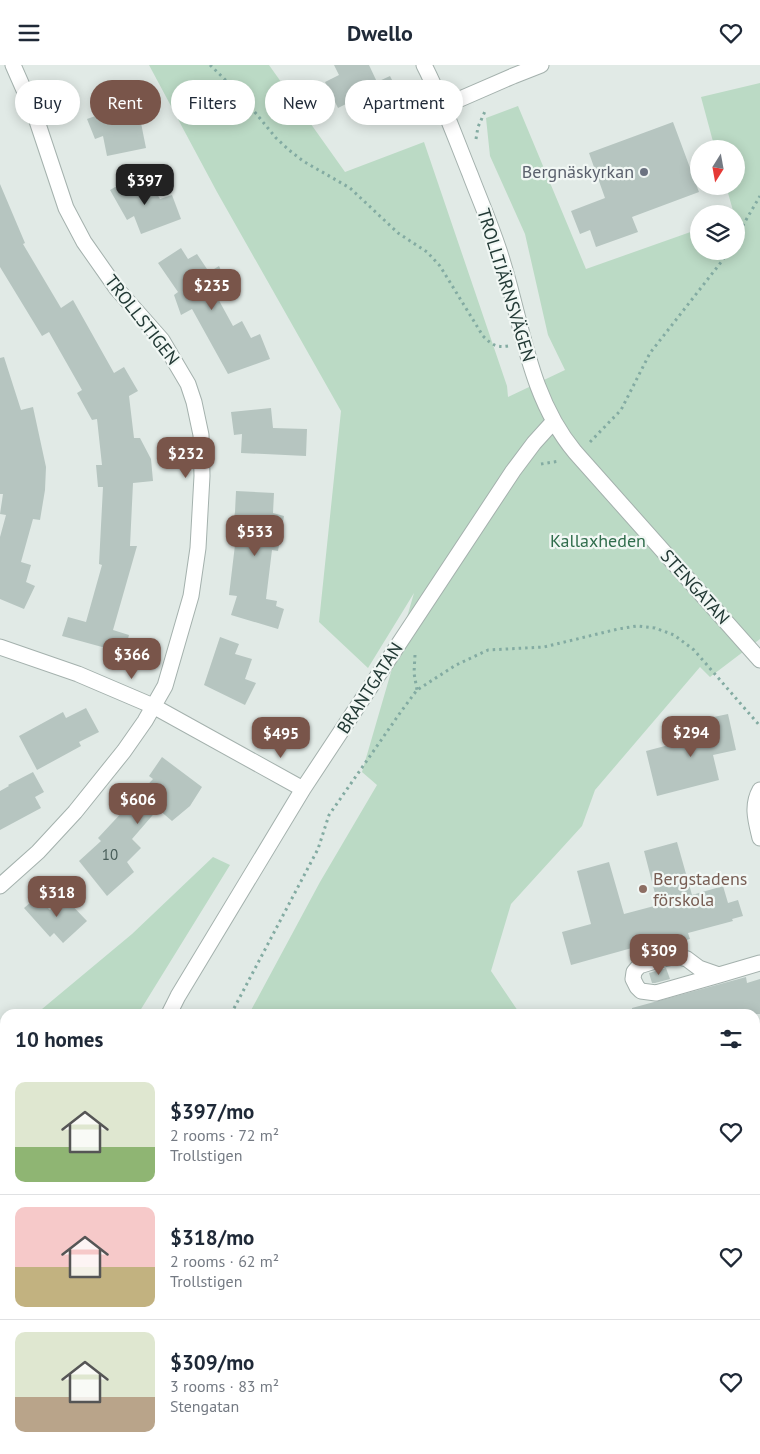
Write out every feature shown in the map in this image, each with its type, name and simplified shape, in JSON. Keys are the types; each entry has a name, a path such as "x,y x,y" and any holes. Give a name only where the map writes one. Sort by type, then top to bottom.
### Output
{"street":[{"path":"0,67 6,65"},
{"name":"TROLLSTIGEN","path":"0,886 38,852 76,812 124,751 165,686 191,596 198,548 202,476 201,435 188,384 162,340 117,289 84,242 66,208 35,115 13,65"},
{"name":"TROLLTJÄRNSVÄGEN","path":"424,65 431,80"},
{"path":"463,98 541,65"},
{"name":"TROLLTJÄRNSVÄGEN","path":"451,125 492,228 541,398 553,422"},
{"name":"STENGATAN","path":"553,422 575,452 760,660"},
{"name":"BRANTGATAN","path":"172,1009 303,789 513,471 553,422"},
{"path":"0,647 78,673 153,706 303,789"},
{"path":"760,790 754,815 760,838"},
{"path":"719,975 677,956 639,967 634,972 633,979 641,991 656,993 719,975 760,963"}],"path":[{"path":"210,65 240,94 289,151 350,188 398,233 427,251 440,266 477,328 491,344 501,347 524,343"},
{"path":"477,145 478,127 490,102 484,88"},
{"path":"745,222 760,196"},
{"path":"590,441 621,411 650,353 723,260"},
{"path":"586,434 596,447"},
{"path":"234,1009 318,849 329,815 400,713 418,691 456,665 488,650 544,647 618,629 637,626 650,627 674,635 694,650 760,726"}],"green space":[{"name":"Kallaxheden","path":"149,65 269,65 280,80 265,80 265,125 312,125 345,172 424,142 507,386 508,397 565,370 548,335 525,234 490,156 486,118 518,106 586,269 690,232 690,260 745,260 745,205 731,205 729,195 745,195 745,140 713,140 701,97 760,83 760,639 710,677 700,667 595,790 582,826 511,904 491,971 517,1009 252,1009 320,882 377,785 362,772 414,593 368,668 319,622 341,411 181,125 255,125 255,80 171,80 171,106 161,87 161,80 157,80"},
{"path":"213,857 230,865 141,1009 42,1009 132,934"}],"building":[{"path":"334,65 369,65 376,80 345,80 345,104 338,108 335,102 335,80 329,80 339,75"},
{"path":"390,76 392,80 381,80"},
{"path":"90,118 90,125 141,125 146,148 107,156 103,136 95,139 87,119"},
{"name":"Bergnäskyrkan","path":"673,122 690,168 691,195 632,217 638,232 596,247 590,230 580,234 571,211 605,198 589,153"},
{"path":"129,179 135,190 150,182 160,199 172,195 181,219 141,234 134,216 127,220 110,190"},
{"path":"0,184 25,243 23,244 61,308 73,300 114,373 124,367 138,391 129,396 134,438 140,438 151,459 153,481 133,483 130,546 137,546 113,630 129,635 124,653 62,636 68,617 86,622 102,565 99,564 103,487 98,487 96,465 102,465 97,419 92,420 77,393 82,390 49,332 42,336 0,267"},
{"path":"181,248 188,259 197,254 209,272 219,266 230,289 216,295 233,326 242,321 251,338 260,334 270,359 228,374 192,309 181,315 174,295 178,292 158,263"},
{"path":"4,357 21,410 33,407 46,467 45,490 40,520 33,519 21,562 31,565 26,582 35,586 24,609 0,599 0,537 6,515 0,514 3,494 0,494 0,358"},
{"path":"271,408 273,428 307,429 306,456 241,453 242,434 234,435 231,412"},
{"path":"236,491 274,493 273,513 284,516 278,551 272,550 266,599 277,601 276,606 284,609 278,629 231,615 237,596 229,595 235,545 229,544 235,512"},
{"path":"220,637 239,644 235,654 252,659 245,679 256,683 245,705 204,685"},
{"path":"86,708 99,732 79,742 81,746 37,770 19,736 63,712 66,718"},
{"path":"728,714 736,750 713,755 719,780 657,796 646,751 703,736 699,720"},
{"path":"162,757 202,787 190,806 172,821 158,809 132,839 141,848 127,862 134,872 107,896 79,861 101,841 98,838 153,779 149,776"},
{"path":"33,772 44,792 35,797 41,808 0,830 0,791"},
{"path":"677,842 692,895 723,886 728,903 738,900 743,916 732,919 733,921 688,933 690,939 660,947 661,950 641,955 639,946 571,965 562,932 591,924 577,871 609,862 624,914 658,905 644,851"},
{"path":"37,897 50,910 64,897 87,921 63,943 54,933 50,937 24,908"},
{"path":"666,968 670,979 652,983 649,973"},
{"path":"746,977 747,983 760,979 760,1009 632,1008"}],"place":[{"name":"Bergnäskyrkan","path":"644,172"},
{"name":"Bergstadens förskola","path":"643,889"}]}
